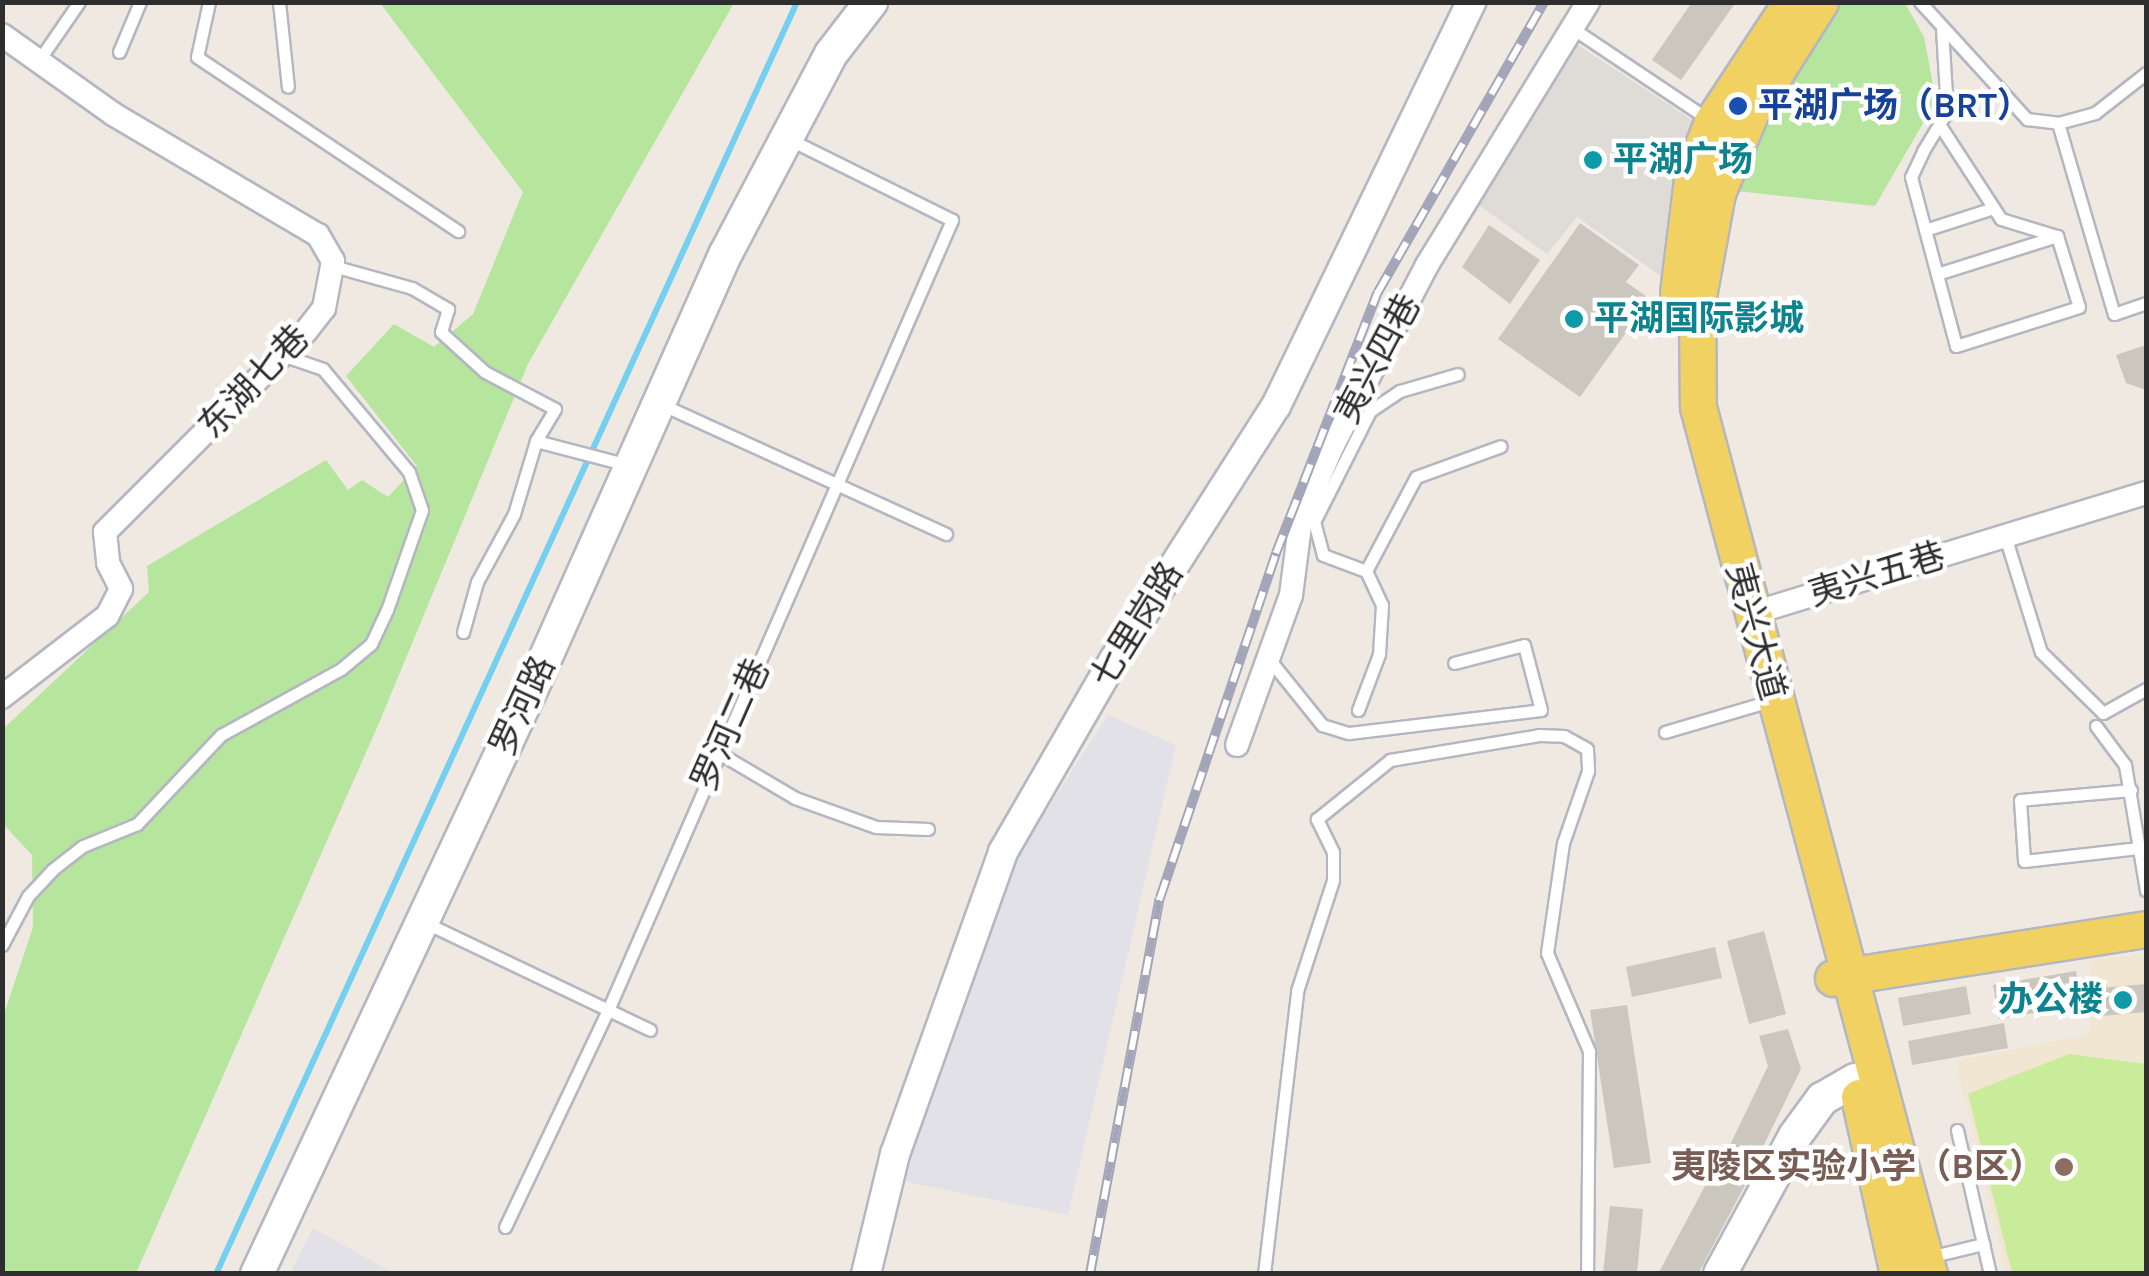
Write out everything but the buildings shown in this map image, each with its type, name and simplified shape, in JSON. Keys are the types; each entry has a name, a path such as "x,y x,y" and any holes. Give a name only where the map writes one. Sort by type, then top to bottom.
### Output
{"main road":[{"name":"罗河路","path":"787,138 817,50 852,2"},
{"name":"罗河路","path":"256,1274 659,404 787,138 831,54 870,2"},
{"name":"夷兴大道","path":"1792,2 1712,122 1692,171 1683,234 1679,353 1684,410 1757,705 1841,976 1855,1080 1917,1268"},
{"name":"夷兴大道","path":"1820,2 1751,111 1717,193 1697,302 1698,407 1917,1268"},
{"path":"1841,976 2146,929"},
{"path":"1720,1274 1796,1136 1822,1100 1855,1080"}],"street":[{"name":"七里岗路","path":"866,1274 895,1154 1003,852 1114,660 1276,406 1471,2"},
{"name":"夷兴四巷","path":"1237,745 1291,595 1301,518 1368,373 1588,2"},
{"path":"2,35 38,62 318,235 332,266"},
{"name":"东湖七巷","path":"2,697 107,616 121,589 108,564 105,532 324,308 332,266"},
{"name":"夷兴五巷","path":"1750,614 2146,493"}],"lane":[{"path":"38,62 79,2"},
{"path":"119,52 140,2"},
{"path":"209,2 198,58 458,231"},
{"path":"279,2 288,87"},
{"path":"1920,2 2027,119 2058,124 2114,103 2146,73"},
{"path":"1572,28 1712,122"},
{"path":"1942,30 1948,111 1911,176 1956,346 2079,307 2057,236"},
{"path":"1940,124 2000,218 2057,236"},
{"path":"2058,124 2114,314 2146,303"},
{"name":"罗河二巷","path":"505,1227 608,1010 952,220 787,138"},
{"path":"1925,230 1994,208"},
{"path":"1937,274 2057,236"},
{"path":"332,266 412,288 448,309 441,332 485,372 555,409 536,441 514,514 477,582 463,632"},
{"path":"2,945 28,896 52,870 82,846 137,824 221,734 341,669 371,644 388,610 422,510 409,472 323,370 282,355"},
{"path":"1368,373 1385,398"},
{"path":"1366,571 1324,555 1314,522 1357,430 1385,398 1458,374"},
{"path":"659,404 946,534"},
{"path":"536,441 631,466"},
{"path":"1358,710 1379,654 1383,623 1366,571 1416,477 1500,446"},
{"path":"2005,536 2041,652 2102,713 2146,689"},
{"path":"1269,659 1322,726 1349,733 1541,710 1524,646 1454,663"},
{"path":"1665,732 1757,705"},
{"path":"2096,726 2125,766 2146,890"},
{"path":"1264,1274 1297,991 1333,880 1333,852 1317,819 1390,760 1539,736 1564,736 1587,749 1588,771 1563,843 1547,953 1589,1050 1588,1274"},
{"path":"719,752 796,798 876,827 928,829"},
{"path":"2130,790 2020,800 2024,861 2138,848"},
{"path":"422,922 650,1030"},
{"path":"1956,1130 1990,1274"},
{"path":"1917,1268 1983,1244"}],"shaded area":[{"name":"平湖广场","path":"1576,44 1694,121 1670,198 1661,276 1577,217 1547,254 1477,204"},
{"path":"1108,715 1176,745 1068,1215 898,1180 1006,873"},
{"name":"夷陵区实验小学（B区）","path":"2146,954 2146,1273 2007,1273 1956,1061 2090,1034 2091,960"},
{"path":"313,1228 393,1273 290,1273"}],"green space":[{"path":"380,3 734,3 528,364 379,723 136,1273 3,1273 3,1017 33,927 32,855 3,824 2,730 149,592 147,566 326,460 348,490 362,480 388,497 417,466 346,376 394,324 434,347 473,314 523,192"},
{"path":"1830,3 1905,3 1924,37 1936,101 1875,206 1728,190 1766,106"},
{"name":"夷陵区实验小学（B区）","path":"2069,1054 2145,1064 2146,1273 2012,1273 1968,1094"}],"waterway":[{"path":"216,1274 797,2"}],"railway":[{"path":"1090,1274 1160,898 1276,553 1378,292 1544,2"}],"place":[{"name":"平湖广场（BRT）","path":"1738,106"},
{"name":"平湖广场","path":"1593,160"},
{"name":"平湖国际影城","path":"1574,319"},
{"name":"办公楼","path":"2123,1000"},
{"name":"夷陵区实验小学（B区）","path":"2064,1167"}]}
